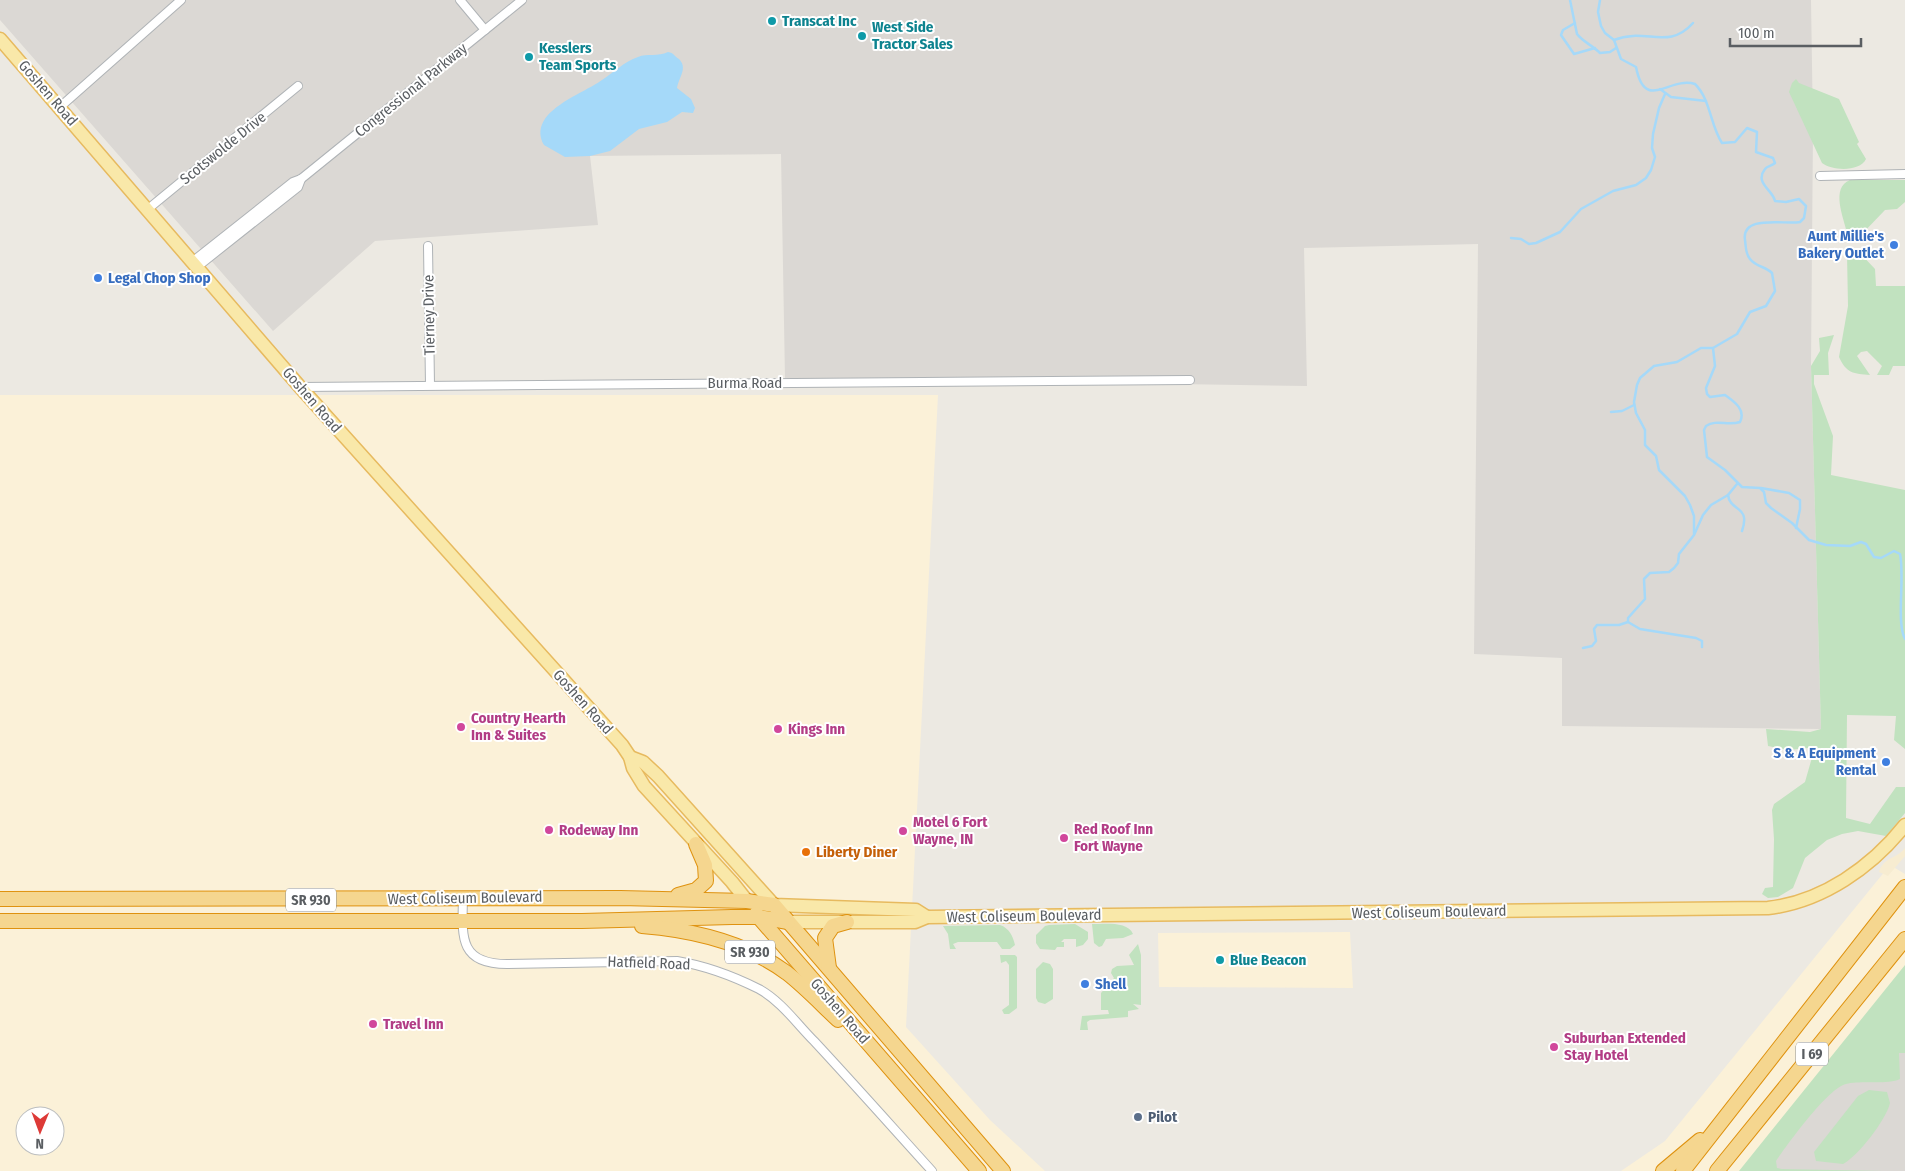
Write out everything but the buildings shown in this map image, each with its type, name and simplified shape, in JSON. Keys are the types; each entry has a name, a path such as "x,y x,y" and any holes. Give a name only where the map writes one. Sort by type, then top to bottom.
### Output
{"highway":[{"path":"659,899 696,890 706,881 705,865 696,844"},
{"name":"I 69","path":"1683,1171 1905,887"},
{"name":"West Coliseum Boulevard","path":"0,899 659,899 747,901 774,905"},
{"name":"Goshen Road","path":"747,901 979,1171"},
{"name":"SR 930","path":"774,905 1004,1171"},
{"name":"West Coliseum Boulevard","path":"0,921 582,921 759,917 788,922"},
{"name":"SR 930","path":"582,921 658,928 707,936 741,947 786,973 884,1060"},
{"path":"830,971 825,938 834,926 846,922"},
{"name":"I 69","path":"1718,1170 1905,939"},
{"path":"1663,1171 1722,1122"}],"main road":[{"name":"Goshen Road","path":"0,38 300,387 630,756 643,762 658,776 774,905"},
{"name":"Goshen Road","path":"630,756 633,768 644,786 732,882 747,901"},
{"name":"West Coliseum Boulevard","path":"788,922 914,922 927,917 1768,908 1819,893 1852,875 1880,852 1905,825"},
{"name":"West Coliseum Boulevard","path":"774,905 916,910 927,917"}],"street":[{"path":"60,107 181,0"},
{"path":"460,0 485,30"},
{"name":"Congressional Parkway","path":"194,265 293,182 301,179 522,0"},
{"name":"Scotswolde Drive","path":"148,209 298,86"},
{"path":"1820,176 1905,174"},
{"name":"Tierney Drive","path":"428,246 430,385"},
{"name":"Burma Road","path":"300,387 1190,380"},
{"name":"Hatfield Road","path":"463,898 462,921 468,951 477,959 491,964 677,961 704,966 741,979 781,1006 870,1100 932,1171"}],"shaded area":[{"path":"0,0 1811,0 1813,130 1811,366 1821,729 1562,726 1562,658 1474,654 1478,244 1304,248 1307,386 785,378 781,154 590,156 598,225 375,241 273,331 0,20"},
{"path":"0,395 938,395 906,1027 990,1120 1045,1171 0,1171"},
{"path":"1890,865 1905,874 1905,1171 1621,1171 1665,1141"},
{"path":"1350,932 1353,988 1159,987 1158,933"},
{"path":"1895,1048 1905,1048 1905,1171 1754,1171 1836,1075"}],"green space":[{"path":"1796,79 1799,83 1839,99 1859,142 1857,144 1866,159 1863,163 1852,168 1839,169 1822,163 1789,92 1792,83"},
{"path":"1850,180 1905,180 1905,202 1897,209 1885,210 1860,236 1852,237 1847,233 1839,196 1844,184"},
{"path":"1851,250 1857,250 1875,269 1876,286 1905,286 1905,366 1893,366 1889,375 1877,375 1882,366 1867,351 1861,352 1857,356 1870,375 1851,372 1839,357 1848,306 1847,254"},
{"path":"1834,335 1828,353 1829,375 1814,375 1814,384 1833,436 1831,475 1905,490 1905,749 1894,740 1896,716 1847,715 1846,818 1870,824 1896,787 1905,787 1905,813 1886,836 1858,831 1842,834 1827,840 1805,858 1793,888 1778,897 1768,898 1762,894 1765,888 1773,887 1774,839 1772,810 1774,804 1805,782 1813,754 1809,748 1788,750 1768,746 1766,729 1810,732 1821,729 1811,366 1820,351 1819,338"},
{"path":"1075,924 1088,932 1088,939 1083,945 1076,947 1076,939 1064,939 1061,942 1064,942 1064,947 1057,947 1055,950 1040,949 1036,943 1036,935 1045,926"},
{"path":"1092,924 1121,925 1133,934 1123,938 1106,939 1102,946 1099,947 1094,943"},
{"path":"1000,925 1008,930 1013,938 1015,945 1010,949 1002,949 997,942 958,942 953,944 956,949 950,949 948,934 943,926"},
{"path":"1138,944 1141,955 1141,1005 1133,1004 1139,1009 1128,1011 1128,1017 1090,1020 1087,1022 1088,1030 1080,1030 1082,1016 1109,1014 1108,1010 1101,1010 1101,993 1114,978 1111,973 1112,969 1117,966 1134,965 1129,955"},
{"path":"1000,955 1015,955 1017,957 1017,1008 1009,1014 1004,1014 1002,1010 1009,1005 1009,965 1006,961 1001,963"},
{"path":"1043,962 1050,964 1053,969 1053,999 1045,1004 1038,1002 1036,998 1036,969"},
{"path":"1905,965 1905,1053 1899,1053 1900,1079 1889,1082 1852,1083 1838,1088 1808,1118 1776,1161 1777,1168 1782,1169 1883,1171 1739,1171"},
{"path":"1869,1090 1887,1092 1890,1103 1883,1119 1871,1137 1843,1164 1816,1161 1814,1152 1858,1096"}],"sand":[{"path":"1905,848 1905,856 1888,876 1879,872 1884,863 1902,852"}],"water":[{"path":"668,52 682,62 683,69 677,88 691,99 695,108 693,113 682,112 667,122 639,129 610,151 590,156 565,157 544,145 541,133 543,123 559,105 633,59"}],"waterway":[{"path":"1570,0 1579,37 1600,53 1610,52 1616,48"},
{"path":"1600,0 1598,12 1601,26 1605,33 1614,40 1621,59 1636,67 1640,81 1645,88 1659,90 1676,84 1695,84 1704,97 1722,143 1735,142 1747,128 1757,132 1756,152 1773,158 1775,163 1766,168 1762,174 1765,186 1775,201 1786,202 1799,199 1806,206 1804,218 1800,222 1765,222 1750,227 1746,232 1745,240 1748,257 1752,262 1772,273 1775,291 1766,306 1750,312 1737,334 1713,348 1715,366 1706,388 1707,394 1710,397 1725,395 1741,410 1742,414 1740,422 1714,423 1706,426 1704,430 1707,457 1725,470 1742,487 1760,488 1764,492 1766,503 1792,523 1809,540 1826,545 1850,546 1861,542 1866,544 1874,557 1881,558 1894,551 1900,554 1902,575 1901,622 1905,639"},
{"path":"1575,23 1563,30 1561,35 1574,54 1595,48"},
{"path":"1614,40 1636,36 1675,36 1693,23"},
{"path":"1660,89 1671,97 1706,101"},
{"path":"1511,238 1521,239 1529,244 1536,243 1560,232 1581,209 1613,191 1636,185 1646,178 1655,157 1652,148 1653,134 1659,108 1665,94"},
{"path":"1694,534 1694,516 1690,505 1685,496 1659,470 1656,456 1645,445 1645,430 1636,413 1634,402 1640,378 1654,366 1677,362 1701,348 1713,348"},
{"path":"1611,412 1622,411 1634,405"},
{"path":"1702,647 1702,641 1696,638 1640,629 1628,622 1628,618 1645,599 1644,579 1650,573 1669,572 1674,568 1678,563 1679,554 1694,535 1703,515 1711,505 1728,495 1737,484"},
{"path":"1761,488 1789,493 1800,500 1796,528"},
{"path":"1728,495 1732,504 1744,517 1742,531"},
{"path":"1583,648 1592,646 1596,641 1594,629 1597,625 1619,625 1628,622"}],"place":[{"name":"Transcat Inc","path":"772,21"},
{"name":"West Side Tractor Sales","path":"862,36"},
{"name":"Kesslers Team Sports","path":"529,57"},
{"name":"Aunt Millie's Bakery Outlet","path":"1894,245"},
{"name":"Legal Chop Shop","path":"98,278"},
{"name":"Country Hearth Inn & Suites","path":"461,727"},
{"name":"Kings Inn","path":"778,729"},
{"name":"S & A Equipment Rental","path":"1886,762"},
{"name":"Rodeway Inn","path":"549,830"},
{"name":"Motel 6 Fort Wayne, IN","path":"903,831"},
{"name":"Red Roof Inn Fort Wayne","path":"1064,838"},
{"name":"Liberty Diner","path":"806,852"},
{"name":"Blue Beacon","path":"1220,960"},
{"name":"Shell","path":"1085,984"},
{"name":"Travel Inn","path":"373,1024"},
{"name":"Suburban Extended Stay Hotel","path":"1554,1047"},
{"name":"Pilot","path":"1138,1117"}]}
